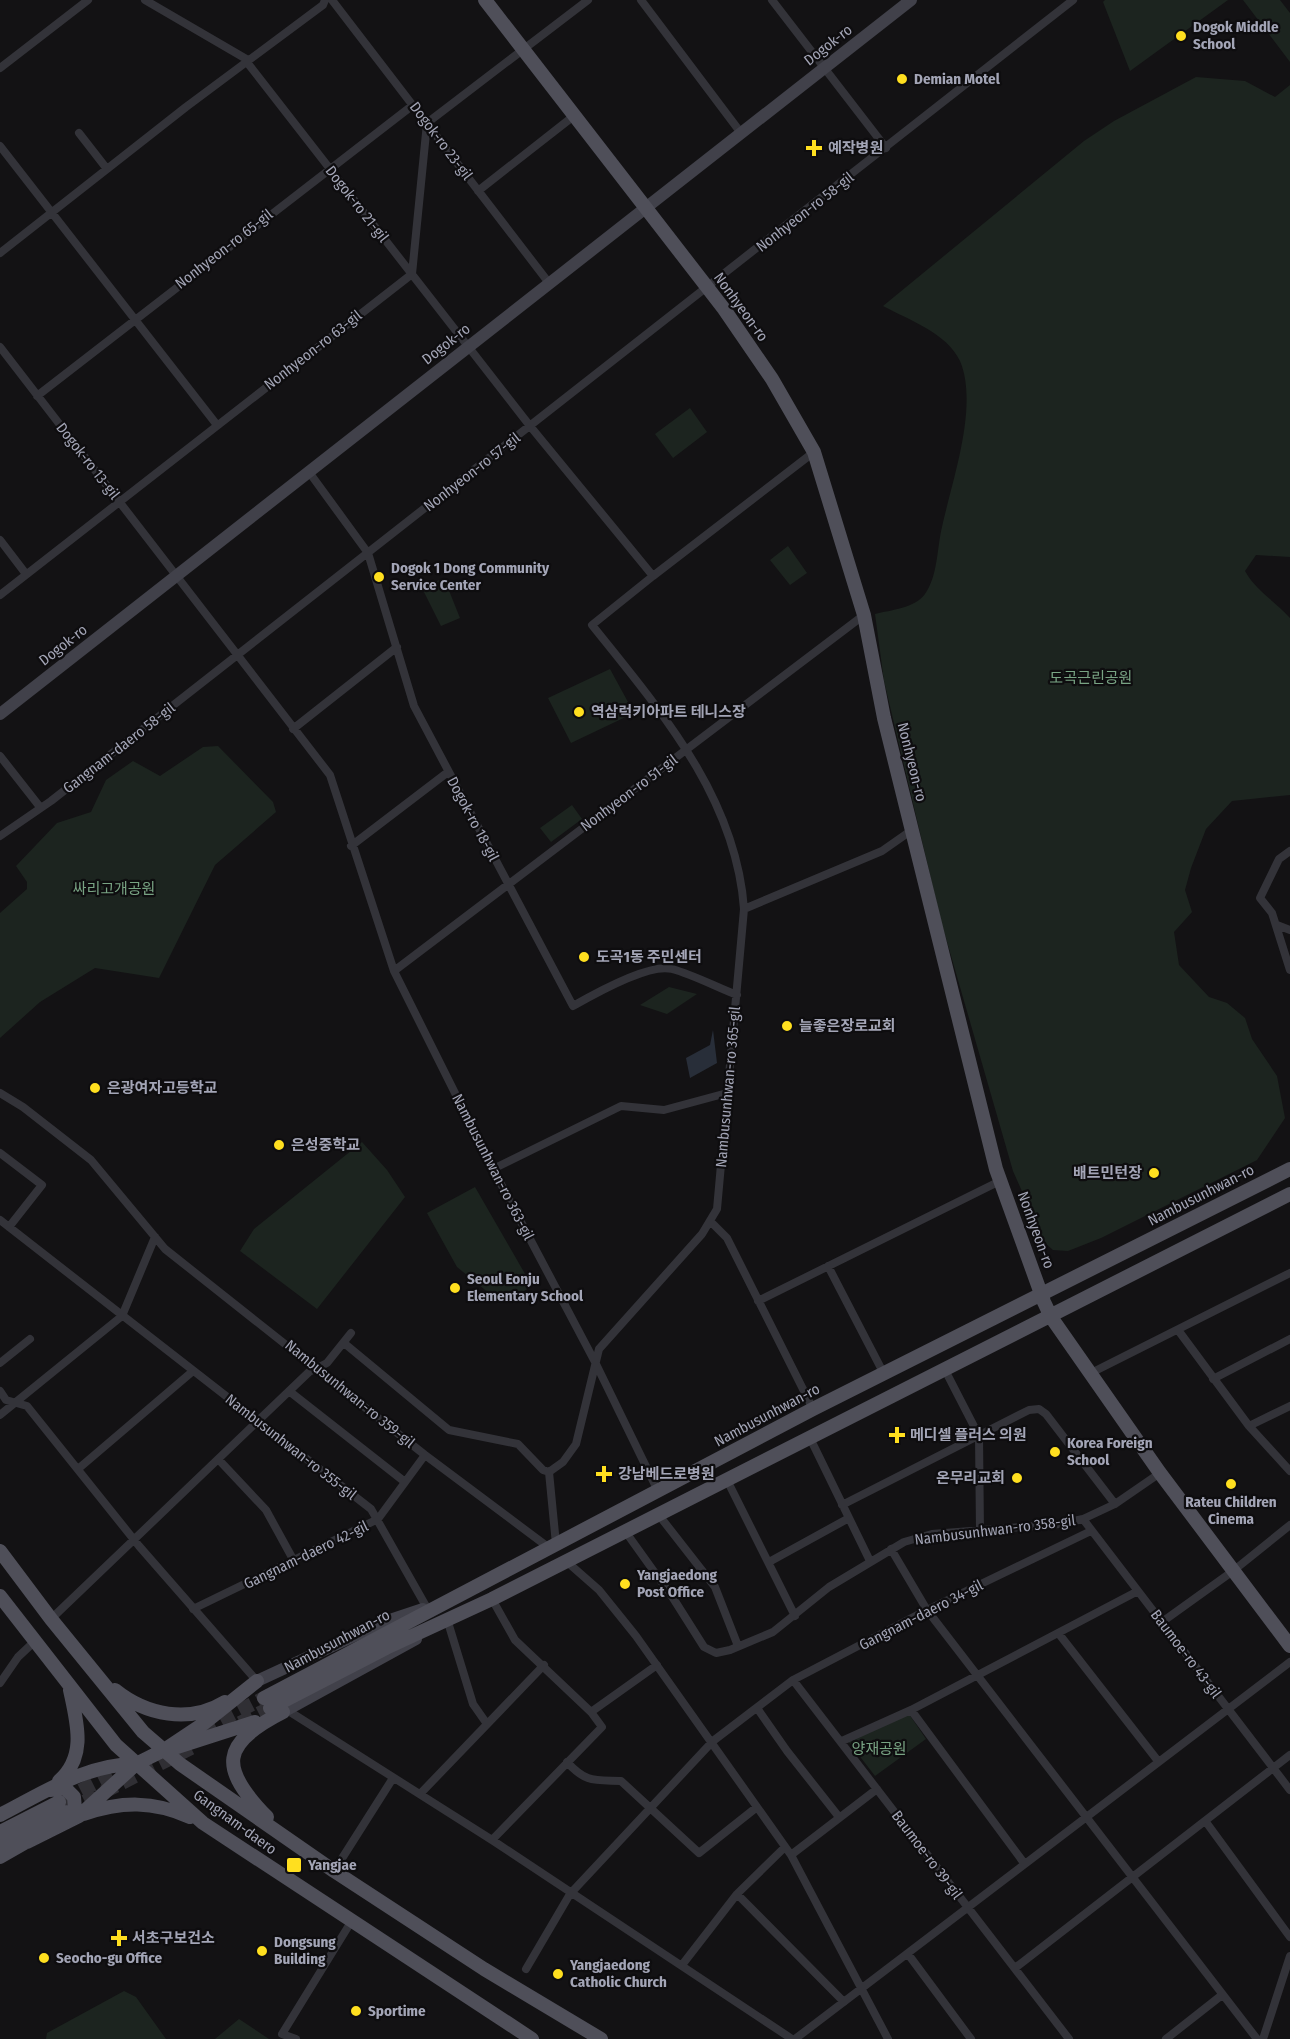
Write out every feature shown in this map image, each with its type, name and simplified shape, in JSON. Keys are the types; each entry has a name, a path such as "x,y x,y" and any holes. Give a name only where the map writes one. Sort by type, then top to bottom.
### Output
{"main road":[{"name":"Nonhyeon-ro","path":"485,0 706,286 772,379 814,452 864,615 884,718 1000,1181 1041,1292 1051,1317 1160,1473 1290,1646"},
{"name":"Dogok-ro","path":"0,714 911,0"},
{"name":"Nambusunhwan-ro","path":"276,1707 381,1638 447,1600 1041,1292 1290,1169"},
{"name":"Nambusunhwan-ro","path":"276,1707 1051,1317 1290,1194"},
{"name":"Gangnam-daero","path":"0,1551 51,1619 143,1732 164,1750 334,1871 484,1969 601,2039"},
{"name":"Gangnam-daero","path":"0,1596 116,1745 202,1823 530,2038"},
{"path":"93,1671 136,1704 174,1715 201,1711 222,1704 257,1681 384,1622 447,1600"},
{"path":"257,1681 261,1685 256,1696 259,1707 268,1713 276,1707"},
{"path":"79,1816 136,1764 164,1750 226,1708 257,1681"},
{"path":"48,1790 67,1773 77,1755 78,1727 70,1688"},
{"path":"164,1750 192,1743 276,1707"},
{"path":"276,1707 242,1739 233,1760 236,1777 243,1792 291,1842"},
{"path":"0,1815 93,1770 136,1764"},
{"path":"0,1857 73,1814 74,1797 70,1792 65,1788 48,1790"},
{"path":"27,1842 79,1816 113,1806 142,1803 166,1808 202,1823"},
{"path":"0,1832 62,1807 0,1846"}],"street":[{"path":"0,68 88,0"},
{"path":"145,0 247,60"},
{"path":"0,253 247,60 323,4 325,0"},
{"name":"Dogok-ro 23-gil","path":"332,0 549,283"},
{"path":"412,274 427,123 522,48 588,0"},
{"path":"641,0 741,133"},
{"path":"772,0 886,147"},
{"name":"Nonhyeon-ro 58-gil","path":"706,286 767,243 1073,0"},
{"name":"Dogok-ro 21-gil","path":"247,60 530,426 653,576"},
{"name":"Nonhyeon-ro 65-gil","path":"37,396 413,105"},
{"path":"478,191 575,114"},
{"path":"79,134 107,169"},
{"path":"0,146 217,425"},
{"name":"Nonhyeon-ro 63-gil","path":"0,595 119,500 412,274"},
{"name":"Nonhyeon-ro 57-gil","path":"236,656 706,286"},
{"name":"Dogok-ro 13-gil","path":"0,347 177,574 236,656 293,729"},
{"path":"653,576 814,452"},
{"name":"Dogok-ro 18-gil","path":"309,472 368,554 414,706 573,1006 609,986 644,973 670,968 736,995"},
{"path":"0,540 26,574"},
{"name":"Nambusunhwan-ro 365-gil","path":"653,576 592,625 687,749 703,775 737,861 744,909 717,1209 711,1222"},
{"name":"Nonhyeon-ro 51-gil","path":"394,972 864,615"},
{"path":"293,729 397,648"},
{"name":"Gangnam-daero 58-gil","path":"0,836 51,801 236,656"},
{"name":"Nambusunhwan-ro 363-gil","path":"293,729 330,775 351,846 394,972 493,1169 595,1362 658,1491"},
{"path":"0,756 40,807"},
{"path":"351,846 448,772"},
{"path":"744,909 882,851 912,830"},
{"path":"1290,851 1279,859 1260,898 1272,913 1290,970"},
{"path":"1277,925 1290,930"},
{"path":"493,1169 621,1106 664,1110 727,1093"},
{"name":"Nambusunhwan-ro 359-gil","path":"1,1095 23,1107 91,1160 155,1238 200,1277 317,1367 425,1455 552,1545"},
{"path":"0,1153 42,1185 9,1227"},
{"path":"758,1300 1000,1181"},
{"name":"Nambusunhwan-ro 355-gil","path":"0,1220 371,1509 427,1608"},
{"path":"549,1472 563,1462 576,1444 599,1349 711,1222 727,1238 813,1409"},
{"path":"0,1415 122,1316 155,1238"},
{"path":"828,1266 884,1374"},
{"path":"1091,1373 1290,1273"},
{"path":"1178,1330 1249,1426 1290,1471"},
{"path":"51,1619 289,1391 317,1367 327,1363 351,1333"},
{"path":"0,1364 30,1340"},
{"path":"1213,1379 1290,1340"},
{"path":"344,1343 449,1430 518,1444 543,1470 549,1472"},
{"path":"945,1370 979,1436 980,1531"},
{"path":"78,1469 193,1371"},
{"path":"0,1391 6,1400 27,1406 194,1609 257,1681"},
{"path":"289,1391 405,1482"},
{"path":"1249,1426 1290,1406"},
{"path":"842,1505 1029,1410 1039,1410 1046,1414 1115,1504"},
{"path":"810,1438 870,1561"},
{"name":"Gangnam-daero 42-gil","path":"194,1609 378,1519 425,1455"},
{"path":"219,1460 266,1510 294,1562"},
{"path":"549,1472 552,1545"},
{"name":"Nambusunhwan-ro 358-gil","path":"625,1532 673,1598 704,1647 716,1653 773,1632 829,1587 904,1542 932,1534 1060,1524 1083,1519 1115,1504 1160,1473"},
{"path":"727,1480 795,1616"},
{"path":"658,1514 715,1587 738,1646"},
{"path":"769,1562 849,1518"},
{"name":"Baumoe-ro 43-gil","path":"1083,1519 1290,1790"},
{"path":"1162,1622 1233,1571 1290,1525"},
{"name":"Gangnam-daero 34-gil","path":"526,1969 570,1894 713,1742 794,1680 927,1610 1091,1531"},
{"path":"891,1549 927,1610 1257,2039"},
{"path":"566,1561 599,1590 657,1665 788,1851 888,2039"},
{"path":"842,1741 911,1710 1138,1591"},
{"path":"492,1599 514,1640 544,1665 591,1712 602,1727 492,1840"},
{"path":"447,1619 473,1704 487,1724"},
{"path":"1059,1634 1158,1761"},
{"path":"0,1683 18,1657 34,1642"},
{"path":"276,1707 492,1840 570,1894 793,2039 908,1954 1085,1815 1290,1662"},
{"path":"420,1794 544,1665"},
{"path":"591,1712 657,1665"},
{"name":"Baumoe-ro 39-gil","path":"794,1680 967,1908 1070,2039"},
{"path":"757,1708 787,1751 839,1817"},
{"path":"911,1710 1024,1863"},
{"path":"1016,1968 1290,1755"},
{"path":"567,1762 580,1777 588,1780 621,1781 699,1853 758,1807"},
{"path":"334,1871 393,1778"},
{"path":"682,1965 736,1894 788,1851 877,1789"},
{"path":"1206,1822 1290,1938"},
{"path":"736,1894 844,2002"},
{"path":"296,2039 282,2034 351,1922"},
{"path":"908,1954 971,2039"},
{"path":"1263,2039 1290,1956"},
{"path":"1166,2039 1222,1995"}],"green space":[{"path":"1105,0 1228,0 1130,71 1103,2"},
{"path":"1243,0 1280,0 1290,13 1290,62"},
{"name":"도곡근린공원","path":"1196,77 1245,81 1275,97 1290,85 1290,557 1256,555 1245,571 1249,578 1290,618 1290,795 1232,801 1206,829 1185,890 1192,912 1174,932 1179,965 1209,997 1227,1003 1245,1018 1252,1039 1277,1076 1285,1118 1257,1160 1101,1238 1068,1251 1053,1250 1045,1243 1013,1171 941,921 884,681 875,614 902,608 921,599 929,587 962,444 967,399 965,379 960,361 946,343 926,328 883,306 1084,141 1114,121"},
{"path":"690,408 707,432 673,458 655,434"},
{"path":"788,546 807,573 790,585 770,560"},
{"path":"444,578 460,618 441,626 422,588"},
{"name":"역삼럭키아파트 테니스장","path":"610,669 634,713 571,743 548,698"},
{"name":"싸리고개공원","path":"218,746 273,802 276,812 215,865 159,978 95,968 40,1002 0,1038 0,913 27,889 27,882 16,866 57,823 91,812 106,780 133,761 160,776 203,747"},
{"path":"572,805 582,819 551,842 540,828"},
{"path":"669,987 697,994 667,1014 640,1005"},
{"path":"362,1142 387,1170 405,1197 317,1309 240,1251 254,1229"},
{"path":"475,1187 532,1286 513,1298 495,1298 457,1267 427,1213"},
{"name":"양재공원","path":"909,1714 926,1739 875,1776 848,1741"},
{"path":"124,1991 136,1997 166,2039 46,2039 47,2033"},
{"path":"239,2019 269,2039 215,2039"}],"shaded area":[{"path":"713,1030 717,1063 690,1078 686,1058 710,1045"}],"tunnel":[{"path":"202,1730 264,1698"},
{"path":"240,1723 270,1708"},
{"path":"66,1811 197,1745"},
{"path":"62,1800 131,1765"}],"place":[{"name":"Dogok Middle School","path":"1181,36"},
{"name":"Demian Motel","path":"902,79"},
{"name":"예작병원","path":"814,148"},
{"name":"Dogok 1 Dong Community Service Center","path":"379,577"},
{"name":"역삼럭키아파트 테니스장","path":"579,712"},
{"name":"도곡1동 주민센터","path":"584,957"},
{"name":"늘좋은장로교회","path":"787,1026"},
{"name":"은광여자고등학교","path":"95,1088"},
{"name":"은성중학교","path":"279,1145"},
{"name":"배트민턴장","path":"1154,1173"},
{"name":"Seoul Eonju Elementary School","path":"455,1288"},
{"name":"메디셀 플러스 의원","path":"897,1435"},
{"name":"Korea Foreign School","path":"1055,1452"},
{"name":"강남베드로병원","path":"604,1474"},
{"name":"온무리교회","path":"1017,1478"},
{"name":"Rateu Children Cinema","path":"1231,1484"},
{"name":"Yangjaedong Post Office","path":"625,1584"},
{"name":"Yangjae","path":"294,1865"},
{"name":"서초구보건소","path":"119,1938"},
{"name":"Dongsung Building","path":"262,1951"},
{"name":"Seocho-gu Office","path":"44,1958"},
{"name":"Yangjaedong Catholic Church","path":"558,1974"},
{"name":"Sportime","path":"356,2011"}]}
